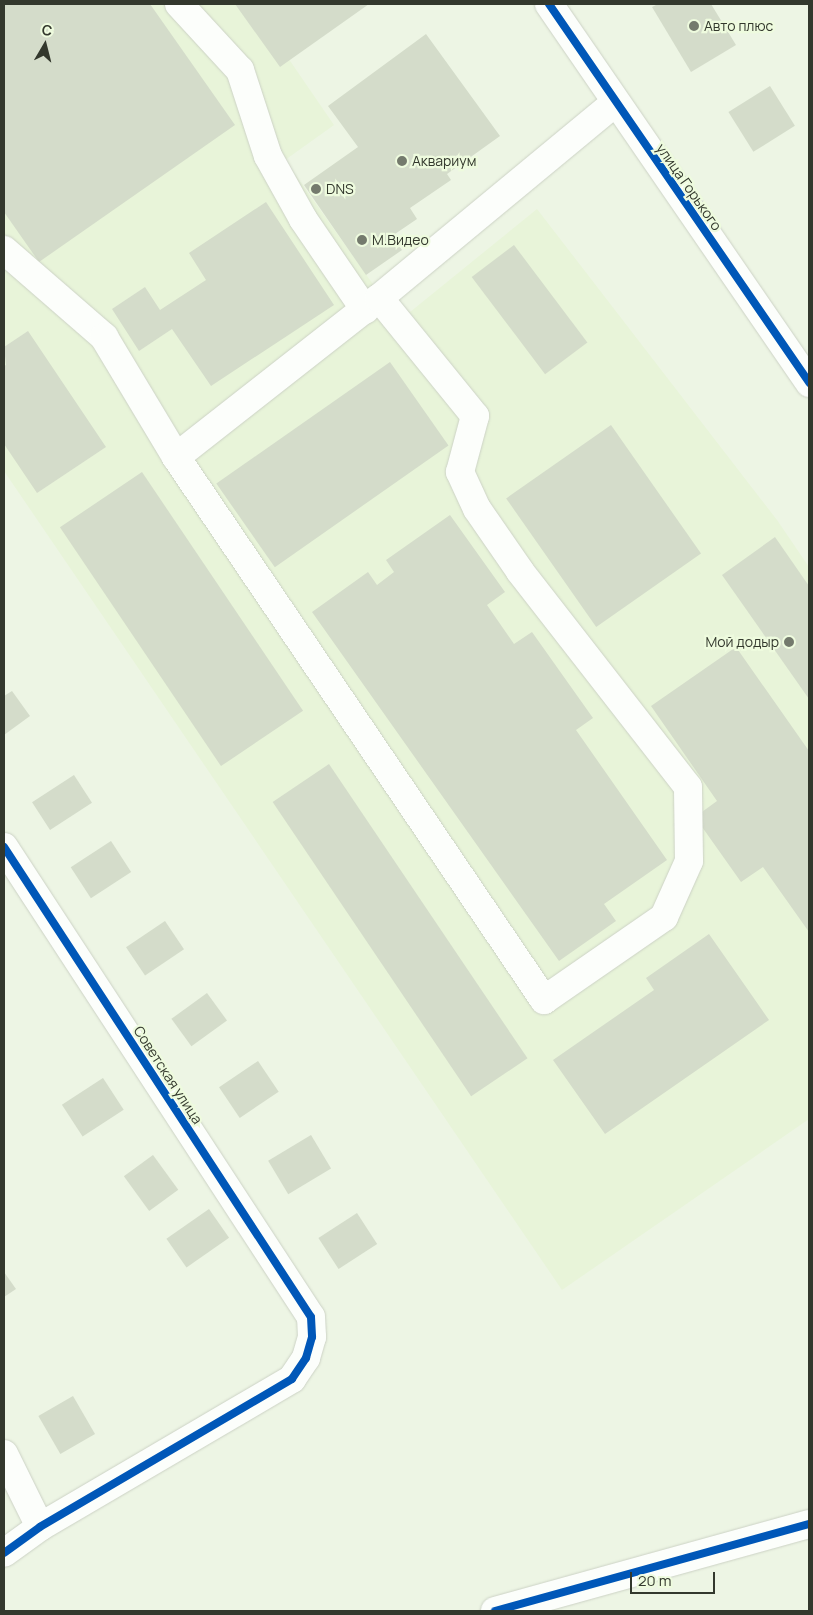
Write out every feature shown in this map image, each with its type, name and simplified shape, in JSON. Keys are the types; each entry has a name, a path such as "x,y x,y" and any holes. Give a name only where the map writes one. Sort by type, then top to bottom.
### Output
{"street":[{"path":"4,250 104,337 176,457 544,1000 664,917 690,861 688,787 520,572 477,509 460,472 475,416 372,304 304,219 268,156 240,70 179,4"},
{"name":"улица Горького","path":"549,4 615,103 809,383"},
{"path":"176,457 372,304 615,103"},
{"name":"Советская улица","path":"4,847 311,1317 312,1337 306,1358 292,1379 40,1526"},
{"path":"4,1454 40,1526 4,1553"},
{"path":"495,1611 809,1524"}],"shaded area":[{"path":"4,4 251,4 334,125 285,160 399,321 537,209 777,520 809,567 809,1119 562,1290 4,471"}],"building":[{"path":"4,4 150,4 235,125 39,262 4,212"},
{"path":"235,4 369,4 280,67"},
{"name":"Авто плюс","path":"658,4 711,4 736,45 691,72 652,7"},
{"name":"Аквариум","path":"426,34 500,136 447,174 451,180 410,208 417,219 392,236 402,250 366,275 304,185 358,147 328,106"},
{"path":"770,86 795,126 753,152 728,112"},
{"path":"266,202 334,305 211,386 172,329 139,351 112,309 145,287 160,310 206,280 189,253"},
{"path":"514,245 587,342 545,374 472,277"},
{"path":"28,331 106,447 37,493 4,444 4,366 6,365 4,347"},
{"path":"390,362 449,446 275,567 216,484"},
{"path":"611,425 701,554 596,627 506,498"},
{"path":"142,472 303,711 221,766 60,527"},
{"path":"450,515 505,592 487,605 514,644 532,632 593,718 576,730 667,860 604,904 616,921 559,961 312,612 368,572 377,585 394,572 386,560"},
{"name":"Мой додыр","path":"775,537 809,586 809,699 722,575"},
{"path":"736,647 809,751 809,932 763,867 741,882 695,817 717,801 651,706"},
{"path":"12,691 30,716 4,735 4,696"},
{"path":"329,764 528,1058 471,1096 273,802"},
{"path":"74,775 92,803 50,830 32,802"},
{"path":"111,841 131,872 91,898 71,867"},
{"path":"165,921 184,949 145,975 126,947"},
{"path":"709,934 769,1020 605,1134 553,1060 654,990 646,978"},
{"path":"207,993 227,1021 191,1046 171,1019"},
{"path":"258,1061 279,1092 240,1118 219,1087"},
{"path":"103,1078 124,1110 83,1137 62,1105"},
{"path":"311,1135 331,1168 288,1194 268,1161"},
{"path":"153,1155 178,1190 149,1211 124,1176"},
{"path":"209,1209 229,1238 186,1267 166,1239"},
{"path":"357,1213 377,1244 339,1269 318,1238"},
{"path":"4,1272 16,1289 4,1297"},
{"path":"73,1396 95,1434 60,1454 38,1416"}],"cycle path":[{"path":"549,4 809,383"},
{"path":"4,847 311,1317 312,1337 306,1358 292,1379 40,1527 4,1553"},
{"path":"495,1611 809,1524"}],"place":[{"name":"Авто плюс","path":"694,26"},
{"name":"Аквариум","path":"402,161"},
{"name":"DNS","path":"316,189"},
{"name":"М.Видео","path":"362,240"},
{"name":"Мой додыр","path":"789,642"}]}
